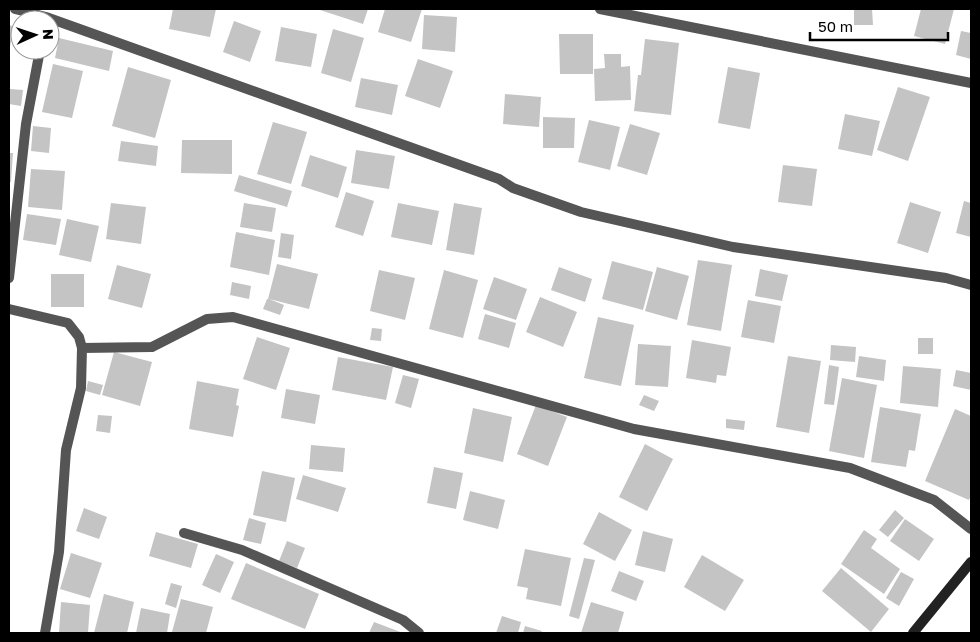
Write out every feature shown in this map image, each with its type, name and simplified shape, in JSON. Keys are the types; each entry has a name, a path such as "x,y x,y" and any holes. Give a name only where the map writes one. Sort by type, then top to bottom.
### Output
{"street":[{"path":"600,9 971,83"},
{"path":"60,23 499,179 514,188 581,212 733,247 946,278 971,284"},
{"path":"9,278 26,124 38,60"},
{"path":"9,309 68,323 79,336 82,348 81,388 66,450 59,552 44,633"},
{"path":"82,348 152,347 208,319 233,317 634,429 850,468 934,500 971,529"},
{"path":"184,533 242,550 403,620 420,633"},
{"path":"913,633 971,562"}],"building":[{"path":"173,9 216,9 210,37 169,29"},
{"path":"317,9 368,9 363,24"},
{"path":"385,9 422,9 411,42 378,32"},
{"path":"854,9 872,9 873,25 854,25"},
{"path":"921,9 954,9 945,44 914,36"},
{"path":"424,15 457,17 455,52 422,49"},
{"path":"234,21 261,31 250,62 223,52"},
{"path":"9,25 10,46 9,50"},
{"path":"281,27 317,34 311,67 275,61"},
{"path":"333,29 364,38 351,82 321,73"},
{"path":"961,31 971,33 971,59 956,55"},
{"path":"559,34 593,34 593,74 560,74"},
{"path":"60,38 113,51 109,71 60,59"},
{"path":"645,39 679,43 671,115 634,111"},
{"path":"604,54 621,54 621,67 630,66 631,100 595,101 594,69 605,68"},
{"path":"418,59 453,71 440,108 405,96"},
{"path":"53,64 83,71 72,118 42,112"},
{"path":"128,67 171,80 155,138 112,126"},
{"path":"728,67 760,73 750,129 718,123"},
{"path":"361,78 398,85 392,115 355,107"},
{"path":"898,87 930,97 908,161 877,150"},
{"path":"10,89 23,90 21,106 9,104"},
{"path":"505,94 541,97 539,127 503,124"},
{"path":"845,114 880,121 872,156 838,149"},
{"path":"543,117 575,118 574,148 543,148"},
{"path":"589,120 620,127 610,170 578,162"},
{"path":"273,122 307,132 291,184 257,174"},
{"path":"630,124 660,133 647,175 617,166"},
{"path":"33,126 51,128 49,153 31,151"},
{"path":"182,140 232,140 232,174 181,173"},
{"path":"121,141 158,146 156,166 118,161"},
{"path":"356,150 395,156 389,189 351,183"},
{"path":"9,153 13,153 11,182 9,182"},
{"path":"310,155 347,167 338,198 301,186"},
{"path":"783,165 817,169 812,206 778,202"},
{"path":"31,169 65,171 62,210 28,207"},
{"path":"239,175 292,191 287,207 234,191"},
{"path":"346,192 374,201 363,236 335,227"},
{"path":"964,201 971,203 971,237 956,233"},
{"path":"910,202 941,212 928,253 897,243"},
{"path":"111,203 146,207 141,244 106,239"},
{"path":"244,203 276,208 272,232 240,227"},
{"path":"398,203 439,211 432,245 391,237"},
{"path":"454,203 482,208 474,255 446,250"},
{"path":"27,214 61,219 56,245 23,240"},
{"path":"67,219 99,226 91,262 59,255"},
{"path":"236,232 275,240 269,275 230,267"},
{"path":"281,233 294,235 291,259 278,257"},
{"path":"698,260 732,265 721,331 687,325"},
{"path":"612,261 653,272 643,310 602,299"},
{"path":"277,264 318,274 309,309 269,299 284,305 280,315 263,309 268,299"},
{"path":"117,265 151,274 142,308 108,299"},
{"path":"559,267 592,279 585,302 551,290"},
{"path":"657,267 689,276 677,320 645,311"},
{"path":"760,269 788,275 782,301 755,296"},
{"path":"379,270 415,278 405,320 370,311"},
{"path":"444,270 478,280 463,338 429,329"},
{"path":"51,274 84,274 84,307 51,307"},
{"path":"494,277 527,289 516,320 483,309"},
{"path":"232,282 251,286 249,299 230,295"},
{"path":"540,297 577,312 563,347 526,332"},
{"path":"748,300 781,306 774,343 741,337"},
{"path":"485,314 516,323 509,348 478,339"},
{"path":"598,317 634,325 621,386 584,378"},
{"path":"372,328 382,329 381,341 370,340"},
{"path":"257,337 290,348 276,390 243,379"},
{"path":"918,338 933,338 933,354 918,354"},
{"path":"692,340 731,347 726,376 717,375 716,383 686,378"},
{"path":"638,344 671,346 668,387 635,385"},
{"path":"831,345 856,347 855,362 830,360"},
{"path":"114,352 152,362 140,406 102,395"},
{"path":"788,356 821,361 809,433 776,427"},
{"path":"859,356 886,360 884,381 856,377"},
{"path":"338,357 393,367 386,400 332,390"},
{"path":"829,365 839,367 834,405 824,404"},
{"path":"903,366 941,369 938,407 900,403"},
{"path":"956,370 971,373 971,390 953,386"},
{"path":"403,375 419,379 411,408 395,403"},
{"path":"842,378 877,385 864,458 829,451"},
{"path":"88,381 103,385 100,395 86,391"},
{"path":"197,381 239,389 236,405 239,406 233,437 189,429"},
{"path":"286,389 320,395 315,424 281,418"},
{"path":"644,395 659,401 654,411 639,405"},
{"path":"536,405 567,417 548,466 517,454"},
{"path":"880,407 921,414 915,451 909,450 906,467 871,462"},
{"path":"473,408 512,417 503,462 464,453"},
{"path":"955,409 971,416 971,495 969,500 925,481"},
{"path":"98,415 112,416 110,433 96,431"},
{"path":"726,419 745,421 744,430 726,428"},
{"path":"645,444 673,459 647,511 619,497"},
{"path":"311,445 345,448 343,472 309,469"},
{"path":"434,467 463,473 456,509 427,503"},
{"path":"262,471 295,478 286,522 253,515"},
{"path":"303,475 346,488 338,512 296,499"},
{"path":"470,491 505,500 498,529 463,520"},
{"path":"84,508 107,517 99,539 76,531"},
{"path":"895,510 904,518 888,537 879,530"},
{"path":"599,512 632,530 615,561 583,544"},
{"path":"249,518 266,523 261,544 243,540"},
{"path":"905,519 934,539 919,561 890,541"},
{"path":"864,530 877,539 871,548 900,569 884,594 841,564"},
{"path":"643,531 673,539 665,572 635,565"},
{"path":"156,532 198,544 191,568 149,556"},
{"path":"287,541 305,548 297,568 279,561"},
{"path":"525,549 571,558 561,606 526,599 528,588 517,586"},
{"path":"71,553 102,563 90,598 60,589"},
{"path":"216,554 234,562 220,593 202,585"},
{"path":"702,555 744,580 725,611 684,587"},
{"path":"584,558 595,560 579,619 569,616"},
{"path":"246,563 319,594 305,629 231,599"},
{"path":"841,568 889,609 871,632 822,591"},
{"path":"619,571 644,581 636,601 611,591"},
{"path":"901,572 914,579 899,606 886,598"},
{"path":"171,583 182,586 176,608 165,604"},
{"path":"104,594 134,602 127,633 94,633"},
{"path":"181,599 213,607 206,633 172,632"},
{"path":"61,602 90,605 88,633 59,633"},
{"path":"591,602 624,612 618,633 581,633"},
{"path":"141,608 170,614 167,633 136,633"},
{"path":"502,616 521,622 518,633 496,633"},
{"path":"374,622 403,633 369,633"},
{"path":"525,626 542,631 541,633 523,633"}]}
